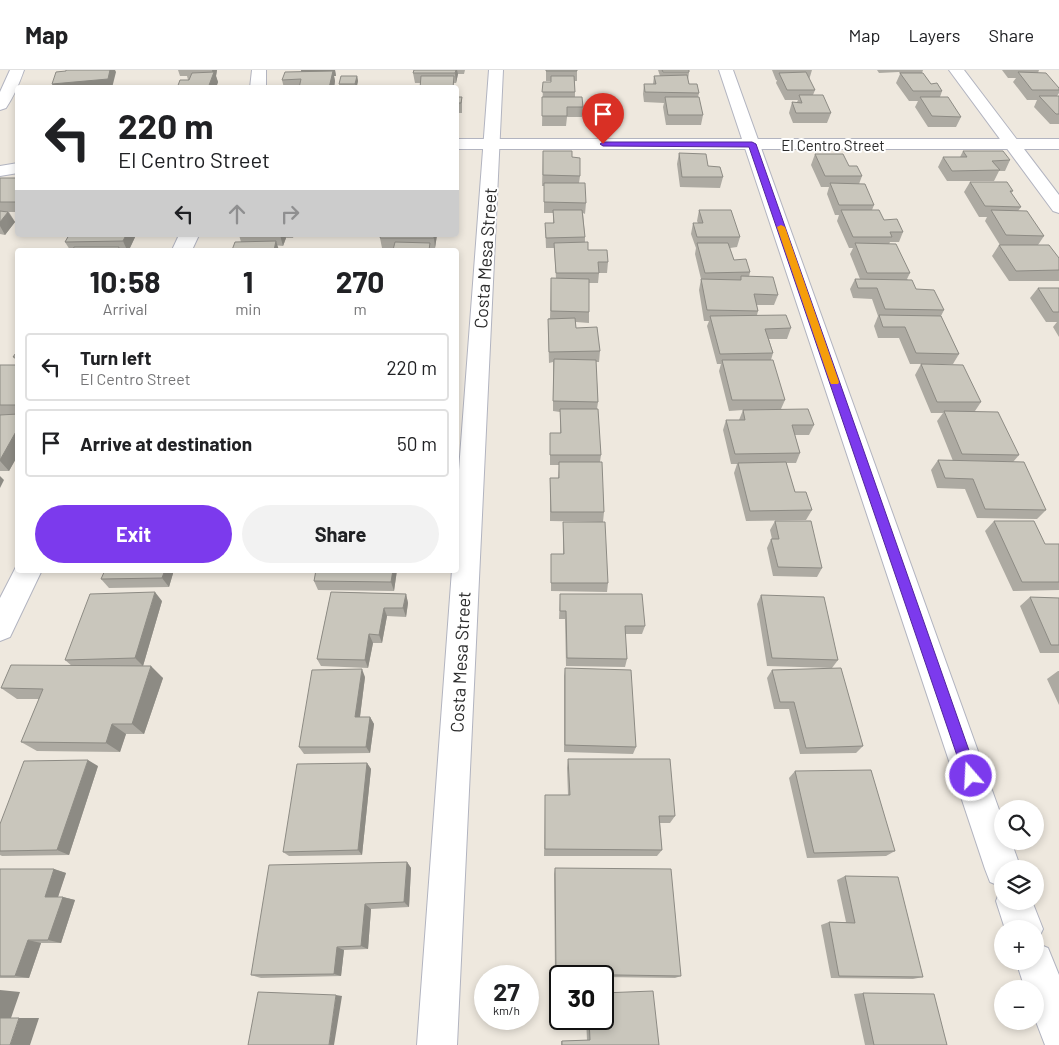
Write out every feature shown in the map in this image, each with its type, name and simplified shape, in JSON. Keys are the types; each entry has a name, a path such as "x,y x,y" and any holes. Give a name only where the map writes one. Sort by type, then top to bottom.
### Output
{"street":[{"path":"0,105 9,90 17,70"},
{"path":"258,85 259,70"},
{"name":"Costa Mesa Street","path":"437,1045 496,70"},
{"path":"726,70 1000,860"},
{"path":"956,70 1059,207"},
{"name":"El Centro Street","path":"459,144 1059,144"},
{"path":"0,171 15,168"},
{"path":"0,628 27,573"},
{"path":"1038,970 1059,1031"}],"building":[{"path":"66,70 110,70 108,79 52,84 56,72"},
{"path":"414,70 456,70 455,73 413,73"},
{"path":"577,70 577,71 546,71"},
{"path":"662,70 689,70 689,72 663,72"},
{"path":"333,71 330,85 300,85 301,79 282,80 285,72"},
{"path":"214,72 209,85 178,85 180,80 189,80 192,73"},
{"path":"806,72 815,90 787,90 779,73"},
{"path":"1018,72 1046,73 1059,90 1032,90"},
{"path":"900,73 923,73 931,84 937,83 942,91 913,91"},
{"path":"687,75 689,84 697,84 699,93 645,92 644,84 656,84 654,76"},
{"path":"341,76 357,76 355,84 339,84"},
{"path":"421,76 454,76 453,85 420,85"},
{"path":"551,76 574,76 575,92 542,92 543,82 551,82"},
{"path":"799,95 823,95 831,113 796,113 792,102 802,103"},
{"path":"1039,96 1059,96 1059,114 1056,114"},
{"path":"542,97 582,97 583,107 567,107 567,116 542,116"},
{"path":"665,97 699,97 703,115 668,115"},
{"path":"920,97 948,97 961,117 932,116"},
{"path":"543,151 572,151 572,157 580,158 580,176 543,175"},
{"path":"963,151 1003,151 1010,160 992,161 1000,170 952,171 943,157 967,157"},
{"path":"679,153 706,154 708,166 720,167 723,177 682,177"},
{"path":"815,154 843,154 849,166 857,166 862,176 825,176"},
{"path":"0,178 15,178 15,202 0,202"},
{"path":"970,182 1007,182 1013,191 1010,191 1021,207 985,206"},
{"path":"544,183 585,183 586,203 544,202"},
{"path":"830,183 865,184 874,205 839,205"},
{"path":"553,210 582,210 585,237 546,238 545,223 554,223"},
{"path":"699,210 731,210 740,237 697,237 693,223 703,223"},
{"path":"841,210 879,210 884,220 897,219 903,232 890,232 892,237 853,237"},
{"path":"991,210 1027,211 1044,236 1006,235"},
{"path":"0,211 8,212 0,222"},
{"path":"68,237 125,237 123,241 65,242"},
{"path":"380,237 434,237 434,238"},
{"path":"276,241 274,248 233,248 235,242"},
{"path":"395,242 430,243 429,248 394,248"},
{"path":"588,242 588,250 607,250 608,262 598,262 599,273 556,273 554,243"},
{"path":"697,243 728,243 734,260 746,259 750,272 705,273"},
{"path":"855,243 896,244 910,273 867,273"},
{"path":"999,245 1049,245 1059,258 1059,270 1016,271"},
{"path":"74,247 119,247 119,248"},
{"path":"741,276 773,277 778,295 754,294 758,311 707,310 701,279 741,280"},
{"path":"551,278 589,279 589,312 551,311"},
{"path":"855,279 912,280 916,289 934,290 944,310 885,309 877,288 858,288"},
{"path":"1038,288 1059,288 1059,312 1053,312"},
{"path":"786,315 791,328 765,329 773,353 720,354 710,316"},
{"path":"879,315 941,316 959,354 916,353 905,327 883,327"},
{"path":"575,318 576,328 597,327 600,351 549,352 548,319"},
{"path":"554,359 596,360 598,402 553,401"},
{"path":"722,360 773,360 785,400 732,400"},
{"path":"921,364 963,365 981,402 937,402"},
{"path":"0,365 15,365 15,405 0,405"},
{"path":"560,409 598,409 601,455 550,455 550,433 561,433"},
{"path":"808,409 814,425 792,425 800,453 735,454 726,420 745,420 743,410"},
{"path":"944,411 998,412 1019,455 962,454"},
{"path":"15,414 15,433 0,460 0,415"},
{"path":"938,460 1024,462 1046,510 985,509 973,479 945,478"},
{"path":"559,462 602,462 604,512 551,512 550,478 559,478"},
{"path":"786,462 795,492 806,492 812,510 750,511 738,463"},
{"path":"775,521 811,521 822,568 778,567 771,539 779,539"},
{"path":"994,521 1034,521 1045,544 1059,544 1059,582 1022,582"},
{"path":"563,522 605,522 608,583 551,583 551,554 564,554"},
{"path":"104,573 164,573 162,578 101,579"},
{"path":"315,573 392,573 391,582 314,581"},
{"path":"155,592 135,658 65,660 90,594"},
{"path":"331,592 406,594 403,608 384,608 379,635 369,634 365,660 317,659"},
{"path":"560,594 642,594 645,626 625,626 627,659 567,658 566,611 560,611"},
{"path":"761,595 824,597 838,660 772,658"},
{"path":"1030,597 1059,598 1059,645 1051,645"},
{"path":"11,665 151,666 132,724 112,724 106,743 21,742 43,689 1,688"},
{"path":"565,668 631,670 636,747 565,745"},
{"path":"841,668 863,746 806,748 794,702 780,702 772,670"},
{"path":"362,669 355,717 370,717 366,747 299,747 312,670"},
{"path":"568,759 670,759 675,816 659,816 662,850 545,849 545,795 570,795"},
{"path":"88,760 57,850 0,851 0,824 24,761"},
{"path":"367,763 358,850 283,852 297,764"},
{"path":"871,770 895,851 814,853 795,771"},
{"path":"407,862 404,902 365,904 361,946 337,947 334,974 251,975 269,865"},
{"path":"555,868 671,869 681,976 614,975 614,965 556,965"},
{"path":"0,869 54,869 45,897 63,897 48,940 28,940 15,976 0,976"},
{"path":"845,876 898,877 923,977 839,976 829,922 855,923"},
{"path":"653,991 659,1045 562,1045 562,1041 590,1040 590,1030 614,1030 614,993"},
{"path":"258,992 336,995 329,1045 248,1045"},
{"path":"863,993 934,994 947,1045 874,1045"},
{"path":"0,1018 19,1018 10,1045 0,1045"}],"slow traffic":[{"path":"781,227 834,382"}],"route":[{"path":"603,144 752,144 971,776"}]}
